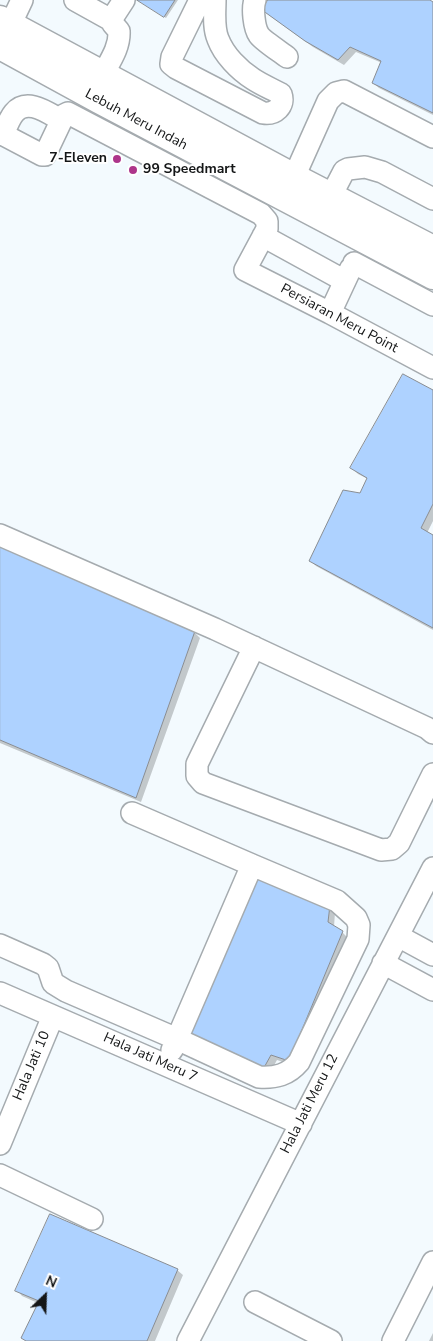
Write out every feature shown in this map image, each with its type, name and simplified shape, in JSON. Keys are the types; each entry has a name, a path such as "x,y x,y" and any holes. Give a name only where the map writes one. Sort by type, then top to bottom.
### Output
{"main road":[{"name":"Lebuh Meru Indah","path":"2,36 103,74 331,196 433,248"},
{"name":"Lebuh Meru Indah","path":"2,36 99,100 433,276"}],"street":[{"path":"2,36 22,0"},
{"path":"75,0 111,20 112,24 119,31 117,46 103,74"},
{"path":"111,20 124,0"},
{"path":"200,0 172,56 171,64 264,113 273,112 281,104 281,94 253,79 238,67 228,56 217,38 215,0"},
{"path":"255,0 254,19 259,36 287,58"},
{"path":"294,176 328,101 336,93 344,91 433,137"},
{"path":"61,120 36,108 26,106 17,110 2,134 44,155 64,114 69,114 261,214 267,221 267,229 263,236 433,306"},
{"path":"331,196 344,171 348,168 365,167 382,172 433,199"},
{"name":"Persiaran Meru Point","path":"263,236 245,270 433,368"},
{"path":"330,313 366,241"},
{"path":"0,535 215,629 427,728 433,733"},
{"path":"254,647 197,764 197,776 203,784 381,850 392,849 399,843 433,774"},
{"path":"0,945 43,964 48,968 53,983 66,991 177,1038 259,1077 270,1078 280,1076 293,1070 299,1062 358,939 359,925 356,918 337,901 132,813"},
{"path":"165,1064 252,865"},
{"name":"Hala Jati Meru 12","path":"188,1341 433,868"},
{"path":"398,936 433,954"},
{"path":"383,963 433,990"},
{"name":"Hala Jati Meru 7","path":"0,993 301,1124"},
{"name":"Hala Jati 10","path":"0,1144 53,1016"},
{"path":"0,1176 92,1219"},
{"path":"393,1341 427,1287 433,1262"},
{"path":"255,1302 331,1341"}],"building":[{"path":"137,0 175,0 164,17"},
{"path":"268,0 430,0 433,2 433,113 372,83 381,61 350,47 338,60 305,41 262,10"},
{"path":"403,374 433,390 433,504 421,528 433,535 433,628 309,561 343,490 360,493 367,478 350,468"},
{"path":"0,542 195,631 136,798 0,740"},
{"path":"255,878 330,905 328,922 343,931 289,1061 271,1055 261,1073 188,1041"},
{"path":"50,1214 178,1269 147,1341 26,1341 21,1338 39,1301 15,1291"}],"place":[{"name":"7-Eleven","path":"117,159"},
{"name":"99 Speedmart","path":"133,170"}]}
